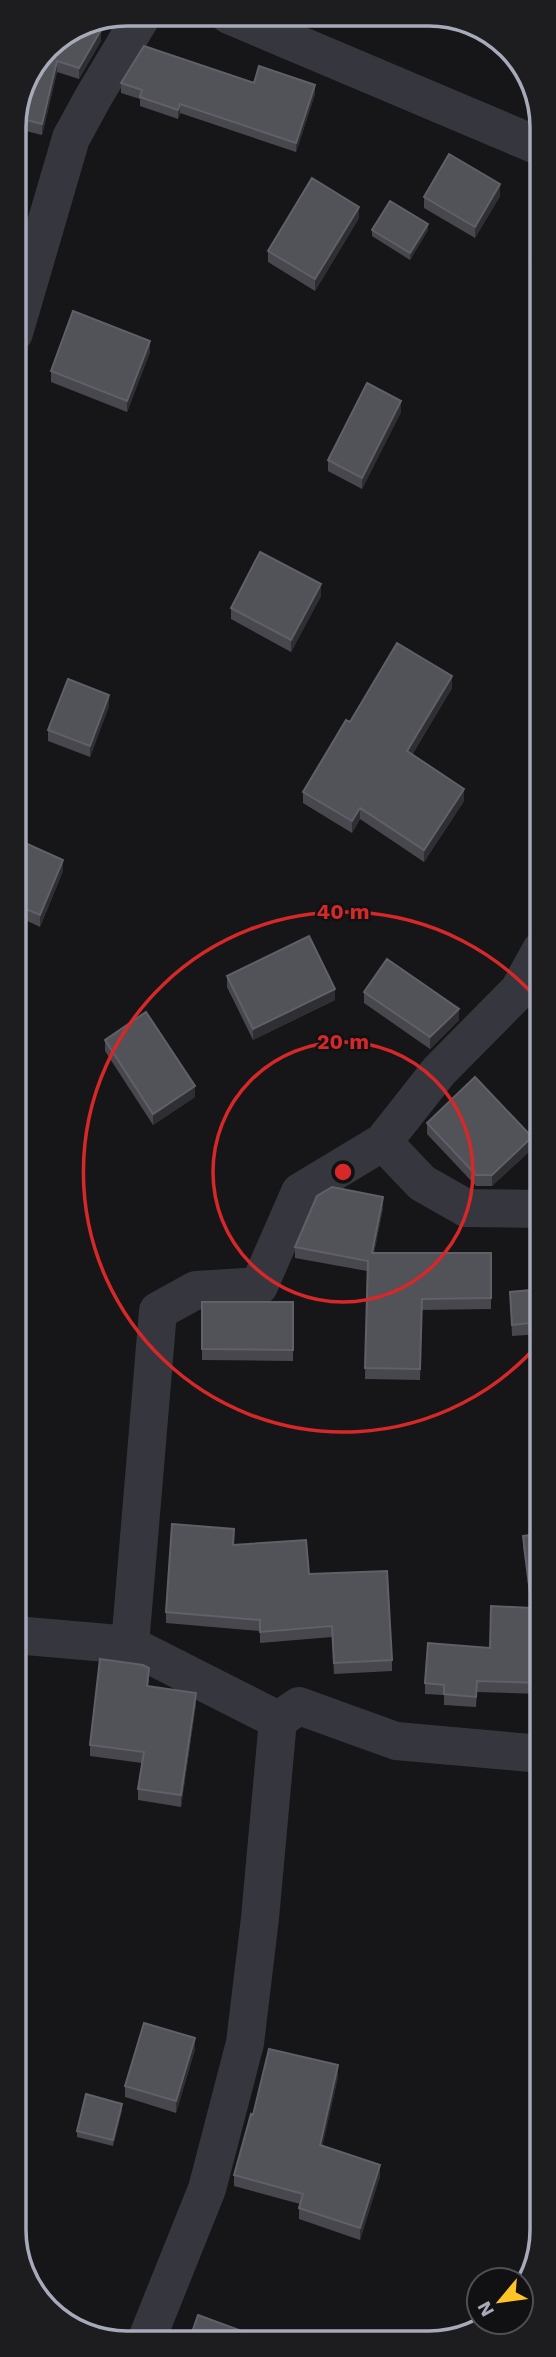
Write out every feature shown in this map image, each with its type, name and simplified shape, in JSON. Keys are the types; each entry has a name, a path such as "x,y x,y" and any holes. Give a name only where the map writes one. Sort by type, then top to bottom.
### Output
{"street":[{"path":"26,292 71,138 136,26"},
{"path":"255,26 530,142"},
{"path":"130,1645 158,1311 196,1290 260,1286 300,1192 383,1142 439,1071 519,990 530,970"},
{"path":"383,1142 422,1182 466,1208 530,1209"},
{"path":"26,1636 130,1645 278,1720"},
{"path":"278,1720 299,1706 396,1741 530,1753"},
{"path":"150,2331 207,2189 245,2043 260,1918 278,1720"}],"building":[{"path":"101,30 79,68 57,61 42,124 26,120 37,82 47,66 61,51 77,40"},
{"path":"144,46 254,83 259,66 315,85 296,143 180,104 178,110 140,97 142,90 121,83"},
{"path":"449,154 500,184 475,227 424,197"},
{"path":"312,178 359,207 315,279 268,251"},
{"path":"390,201 428,224 410,253 372,230"},
{"path":"73,311 150,341 127,401 51,371"},
{"path":"367,383 401,401 362,478 328,460"},
{"path":"260,552 321,584 291,640 231,608"},
{"path":"397,643 452,676 407,751 464,789 424,850 360,808 352,821 303,792 346,720 350,722"},
{"path":"68,679 109,695 90,746 48,730"},
{"path":"26,843 63,860 40,915 26,909"},
{"path":"309,936 335,989 253,1029 227,976"},
{"path":"387,959 459,1009 430,1037 364,992"},
{"path":"146,1012 195,1086 153,1114 105,1040"},
{"path":"475,1077 530,1135 530,1139 492,1175 476,1175 427,1123"},
{"path":"332,1187 383,1197 372,1253 491,1253 491,1298 422,1299 420,1369 365,1368 368,1261 295,1247 317,1196"},
{"path":"530,1290 530,1323 512,1325 510,1292"},
{"path":"202,1302 293,1302 293,1350 202,1349"},
{"path":"172,1524 234,1529 233,1545 306,1540 309,1574 387,1571 392,1660 334,1663 332,1626 260,1632 260,1620 166,1612"},
{"path":"530,1535 530,1592 523,1536"},
{"path":"491,1606 530,1608 530,1683 477,1681 476,1697 444,1694 444,1685 425,1683 428,1643 490,1648"},
{"path":"100,1659 149,1668 147,1686 196,1693 181,1795 138,1789 144,1752 90,1745"},
{"path":"144,2023 195,2038 176,2101 125,2086"},
{"path":"269,2049 338,2065 320,2145 380,2165 360,2228 299,2208 303,2194 234,2175 251,2114 253,2115"},
{"path":"86,2094 122,2104 113,2140 77,2131"},
{"path":"198,2315 242,2331 192,2331"}]}
